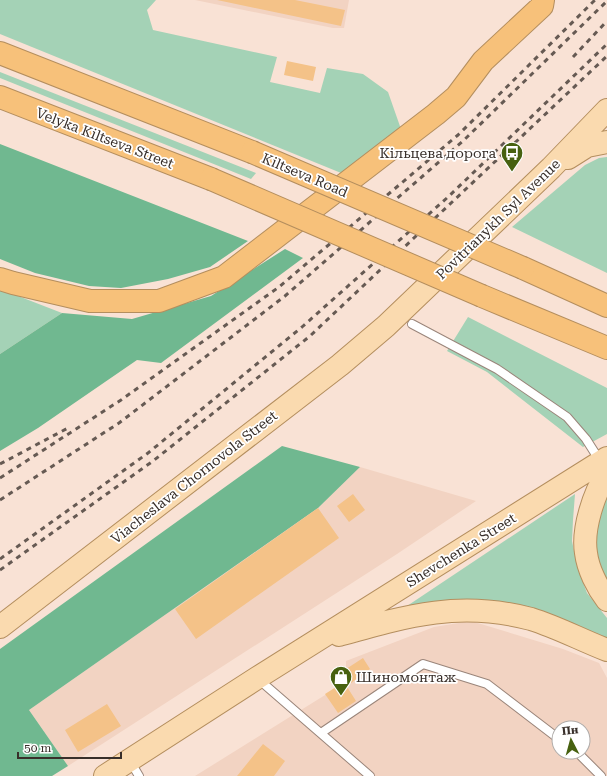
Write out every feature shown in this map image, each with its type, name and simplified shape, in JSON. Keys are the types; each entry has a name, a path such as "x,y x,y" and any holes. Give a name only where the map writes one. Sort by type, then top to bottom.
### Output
{"highway":[{"path":"0,279 12,284 90,301 158,301 224,277 456,97 483,61 542,6 543,0"},
{"name":"Kiltseva Road","path":"0,53 252,152 523,268 607,306"},
{"name":"Velyka Kiltseva Street","path":"0,96 211,179 482,296 607,348"}],"main road":[{"name":"Povitrianykh Syl Avenue","path":"386,326 551,168 607,110"},
{"path":"551,168 587,146 607,142"},
{"name":"Viacheslava Chornovola Street","path":"0,627 340,365 386,326"},
{"path":"605,465 593,502 585,537 589,567 607,600"},
{"name":"Shevchenka Street","path":"315,642 605,465"},
{"path":"104,776 134,768 256,678 315,642 390,620 418,615 466,610 497,612 531,620 558,629 607,650"}],"lane":[{"path":"412,324 497,369 567,417 586,439 605,465"},
{"path":"320,733 423,664 487,684 551,733"},
{"path":"256,678 370,776"},
{"path":"585,760 601,776"}],"shaded area":[{"path":"195,0 349,0 344,28 333,28"},
{"path":"360,467 476,501 397,554 68,766 29,710 318,508"},
{"path":"471,621 563,649 599,663 607,678 607,776 195,776 346,682 346,661 434,627"}],"green space":[{"path":"0,0 156,0 147,10 153,30 277,57 270,82 320,93 327,68 363,74 388,92 402,132 346,175 0,34"},
{"path":"0,72 256,173 251,179 0,78"},
{"path":"0,144 248,241 210,267 168,279 121,288 89,286 35,273 0,259"},
{"path":"607,157 607,273 512,227 585,165 599,158"},
{"path":"285,249 303,258 161,363 137,360 38,428 0,451 0,354 62,313 132,319 211,296"},
{"path":"0,289 62,313 0,354"},
{"path":"468,317 607,388 607,434 583,447 487,372 447,351"},
{"path":"282,446 360,467 318,508 29,710 68,766 52,776 0,776 0,649"},
{"path":"607,486 607,596 592,556 605,489"},
{"path":"575,494 572,541 577,566 587,593 607,618 607,639 575,624 530,608 474,601 407,606"}],"building":[{"path":"217,0 295,0 345,10 341,26"},
{"path":"287,61 316,67 313,81 284,75"},
{"path":"353,494 365,510 349,522 337,506"},
{"path":"318,508 339,538 196,639 175,609"},
{"path":"363,658 370,669 351,683 343,671"},
{"name":"Шиномонтаж","path":"344,682 356,701 338,713 325,694"},
{"path":"107,704 121,726 78,752 65,730"},
{"path":"263,744 285,761 274,776 237,776"}],"railway":[{"path":"0,478 121,400 279,287 458,135 595,0"},
{"path":"0,500 119,423 285,296 463,141 607,1"},
{"path":"573,57 607,21"},
{"path":"0,559 148,453 302,327 448,197 607,44"},
{"path":"0,570 153,461 310,336 607,56"},
{"path":"0,464 68,428"}],"place":[{"name":"Кільцева дорога","path":"512,172"},
{"name":"Шиномонтаж","path":"341,696"}]}
